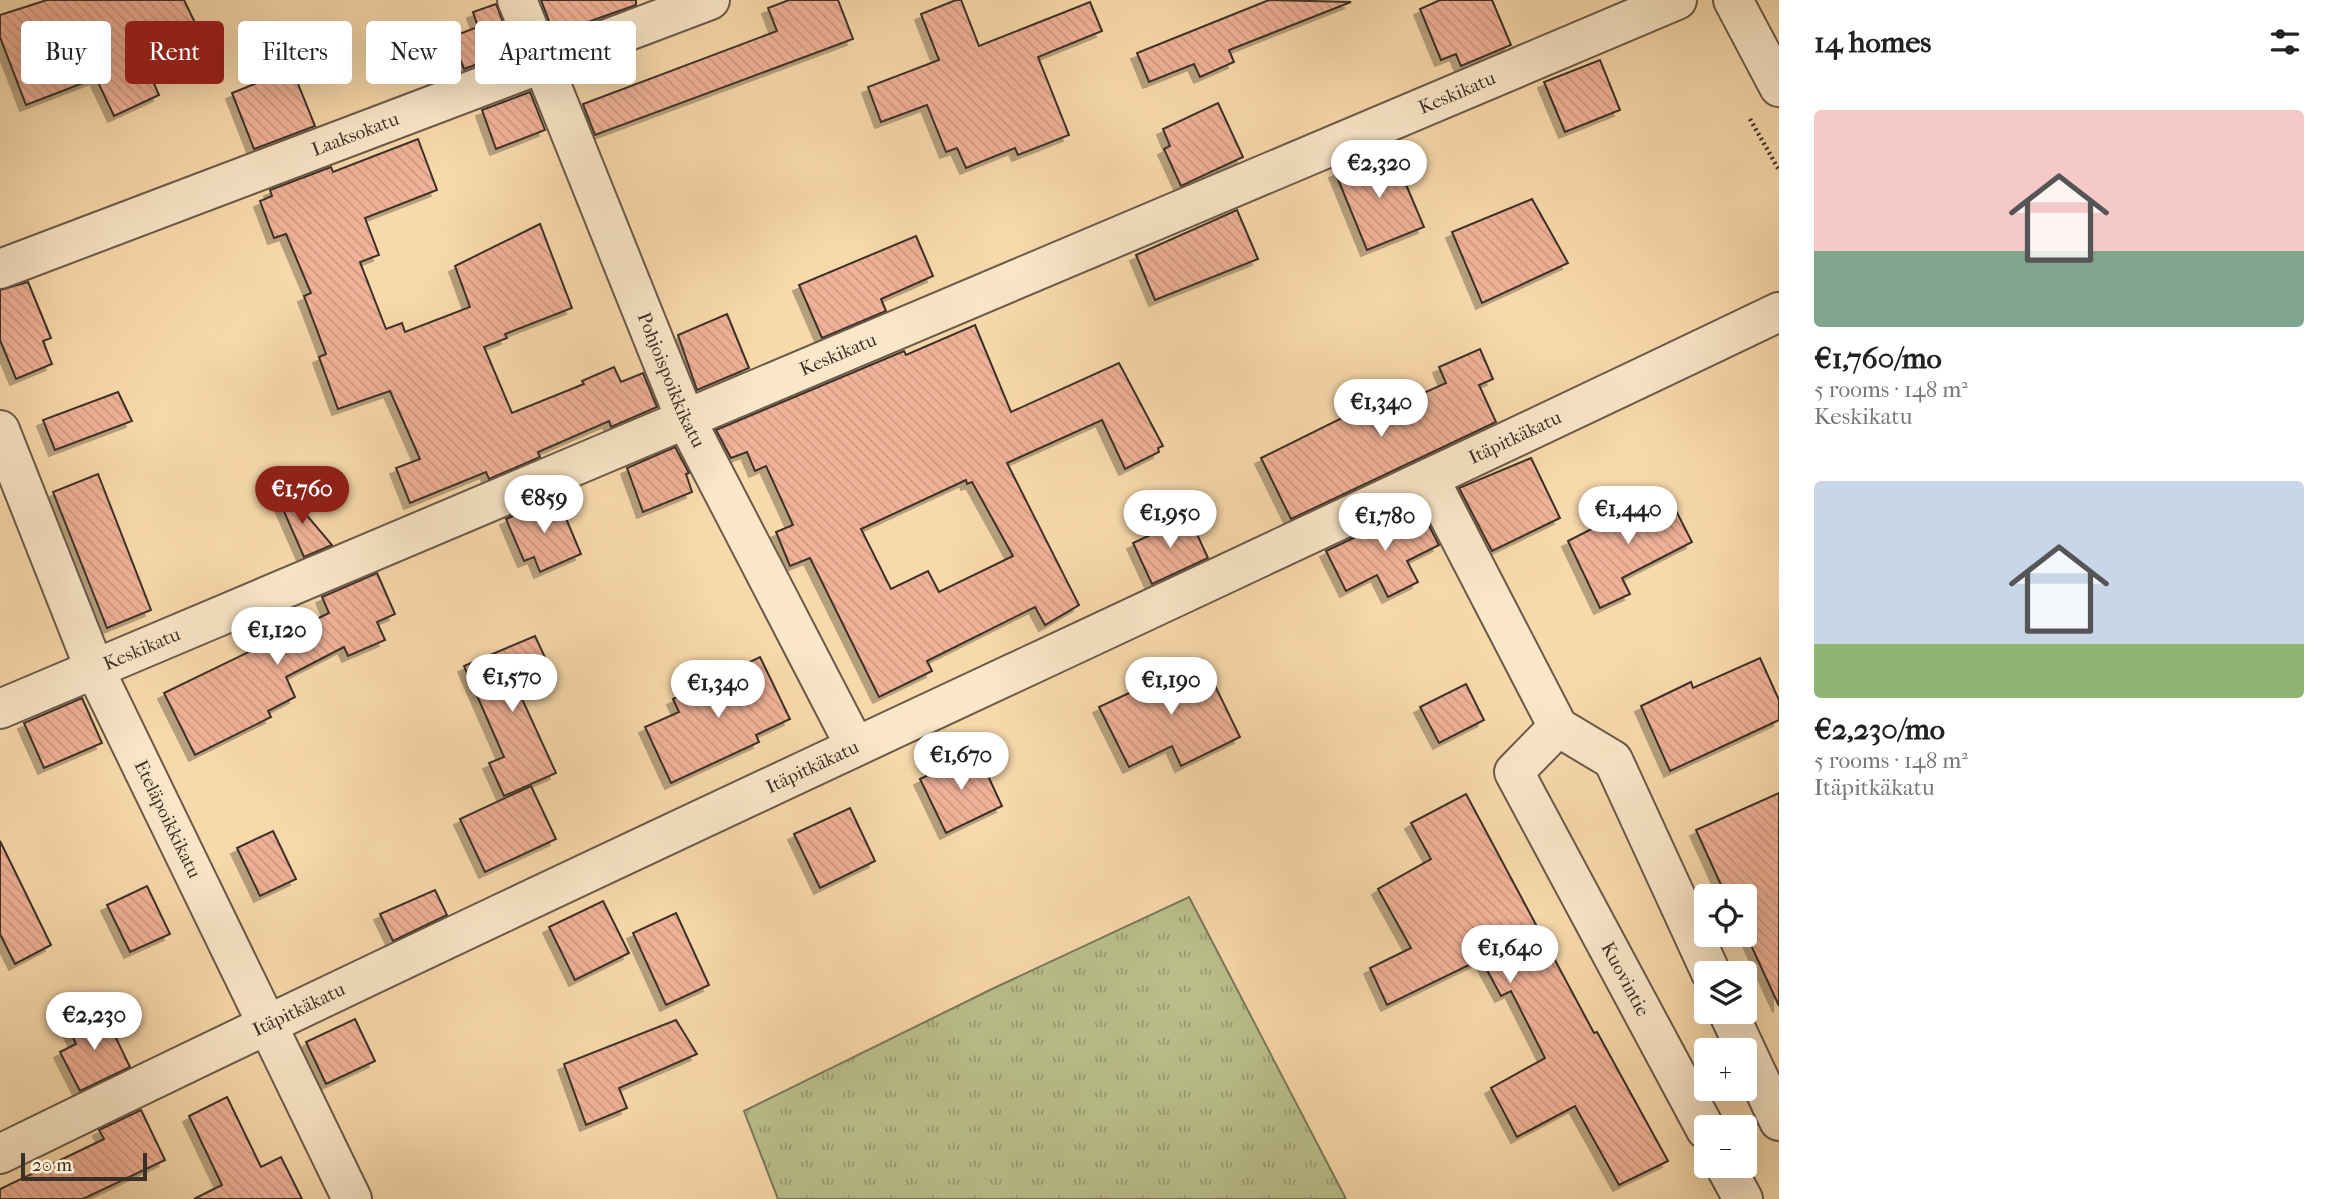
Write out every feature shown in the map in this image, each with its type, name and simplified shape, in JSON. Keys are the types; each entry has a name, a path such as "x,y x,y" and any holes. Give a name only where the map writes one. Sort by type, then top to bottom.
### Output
{"street":[{"name":"Pohjoispoikkikatu","path":"517,0 525,21"},
{"name":"Laaksokatu","path":"636,29 710,0"},
{"name":"Keskikatu","path":"0,709 1677,0"},
{"path":"1733,0 1779,87"},
{"name":"Laaksokatu","path":"0,268 495,84"},
{"name":"Pohjoispoikkikatu","path":"550,84 685,418 855,746"},
{"name":"Itäpitkäkatu","path":"0,1154 265,1025 855,746 1430,480 1779,312"},
{"name":"Eteläpoikkikatu","path":"0,430 94,670 352,1199"},
{"path":"1430,480 1558,727 1613,760 1705,961"},
{"name":"Kuovintie","path":"1558,727 1514,772 1698,1115"},
{"path":"1734,1024 1779,1121"},
{"path":"1732,1178 1743,1199"}],"green space":[{"path":"1189,897 1346,1199 778,1199 744,1111 994,988"}],"building":[{"path":"47,0 184,0 194,21 125,21 125,84 154,84 159,95 114,116 99,84 111,84 111,21 21,21 21,84 80,84 26,105 0,37 0,15"},
{"path":"541,0 636,0 636,5 591,21 549,21"},
{"path":"789,0 838,0 853,39 595,135 583,104 777,31 768,8"},
{"path":"961,0 979,46 1090,2 1102,31 1038,57 1069,135 1018,155 1015,148 966,168 957,148 946,152 927,105 881,122 868,87 939,60 921,14"},
{"path":"1269,0 1351,2 1229,50 1234,62 1200,77 1194,64 1149,82 1137,53"},
{"path":"1440,0 1492,0 1511,45 1461,66 1456,54 1441,60 1420,9"},
{"path":"496,4 503,21 476,21 473,12"},
{"path":"475,28 475,65 464,69 461,62 461,33"},
{"path":"1600,60 1620,110 1565,132 1544,82"},
{"path":"254,84 298,84 315,126 254,149 232,93"},
{"path":"530,92 545,130 496,149 482,110"},
{"path":"1218,103 1243,157 1181,186 1164,149 1170,146 1163,129"},
{"path":"418,139 437,190 365,218 379,255 360,262 386,329 402,323 405,332 470,307 455,266 540,224 572,308 505,334 507,338 484,347 512,413 584,384 582,381 614,367 621,382 643,373 657,407 611,427 609,421 538,452 540,457 489,479 486,472 410,503 396,468 420,459 390,391 338,409 319,357 326,354 304,296 311,293 286,234 274,238 260,201 272,196 270,190 331,167 333,172"},
{"path":"1391,149 1424,227 1367,250 1335,172"},
{"path":"1532,199 1568,263 1482,303 1452,232"},
{"path":"1237,210 1258,259 1155,300 1136,255"},
{"path":"916,236 933,276 881,299 886,311 822,338 799,285"},
{"path":"28,282 51,338 43,341 52,364 16,379 0,340 0,290"},
{"path":"727,314 749,368 697,390 678,335"},
{"path":"975,325 1011,412 1119,363 1163,446 1158,448 1159,452 1125,469 1102,420 1007,463 1079,605 1045,625 1035,607 927,661 932,671 879,697 810,558 790,566 776,532 793,525 766,466 755,471 747,452 731,458 716,430 904,351 906,355","holes":["966,480 967,484 972,482 1013,556 939,592 928,571 891,589 861,529"]},
{"path":"1480,349 1493,379 1479,385 1496,422 1291,519 1261,458 1368,405 1373,416 1446,383 1439,367"},
{"path":"118,392 132,421 55,450 43,420"},
{"path":"675,447 689,473 686,474 692,492 643,512 627,468"},
{"path":"1531,458 1560,518 1492,551 1459,488"},
{"path":"98,474 151,610 107,628 53,492"},
{"path":"282,486 332,545 304,557 275,491"},
{"path":"1666,491 1692,542 1622,578 1630,594 1600,608 1568,541"},
{"path":"557,497 581,554 540,572 534,557 524,561 506,519"},
{"path":"1419,507 1439,545 1407,561 1418,582 1388,597 1377,575 1346,591 1326,551"},
{"path":"1189,517 1208,558 1152,584 1133,543"},
{"path":"377,573 395,614 377,622 385,640 348,656 344,647 286,677 295,697 268,711 271,717 195,755 164,693 329,613 322,597"},
{"path":"535,636 549,666 519,679 523,685 517,688 556,773 504,796 489,763 504,757 464,666"},
{"path":"760,657 790,719 756,735 759,742 671,783 645,727 679,712 673,699"},
{"path":"1760,658 1779,700 1779,720 1670,771 1641,706 1691,682 1693,688"},
{"path":"1202,659 1240,737 1181,766 1172,746 1129,767 1099,707"},
{"path":"1466,684 1484,720 1439,743 1420,707"},
{"path":"82,698 102,743 44,768 24,723"},
{"path":"977,752 1002,806 946,833 920,779"},
{"path":"531,786 556,839 485,872 460,819"},
{"path":"1779,793 1779,1006 1752,947 1757,947 1757,884 1721,884 1696,830"},
{"path":"1466,794 1594,1033 1597,1032 1668,1161 1619,1185 1575,1106 1517,1137 1491,1088 1545,1058 1511,991 1501,996 1481,959 1387,1005 1370,968 1411,948 1378,889 1431,859 1411,823"},
{"path":"850,808 875,861 820,888 794,834"},
{"path":"273,831 296,879 260,896 237,848"},
{"path":"0,841 51,945 15,964 0,934"},
{"path":"147,886 170,934 130,952 107,905"},
{"path":"435,890 447,915 393,941 380,914"},
{"path":"603,901 629,953 575,980 549,927"},
{"path":"676,913 709,985 666,1005 633,933"},
{"path":"102,1009 130,1067 80,1091 60,1052 76,1044 68,1027"},
{"path":"355,1019 375,1061 326,1084 306,1042"},
{"path":"676,1020 697,1054 619,1088 627,1108 586,1125 564,1064"},
{"path":"227,1097 261,1167 281,1157 302,1199 194,1199 222,1185 189,1116"},
{"path":"141,1110 165,1160 83,1199 0,1199 0,1189 104,1139 99,1130"}]}
